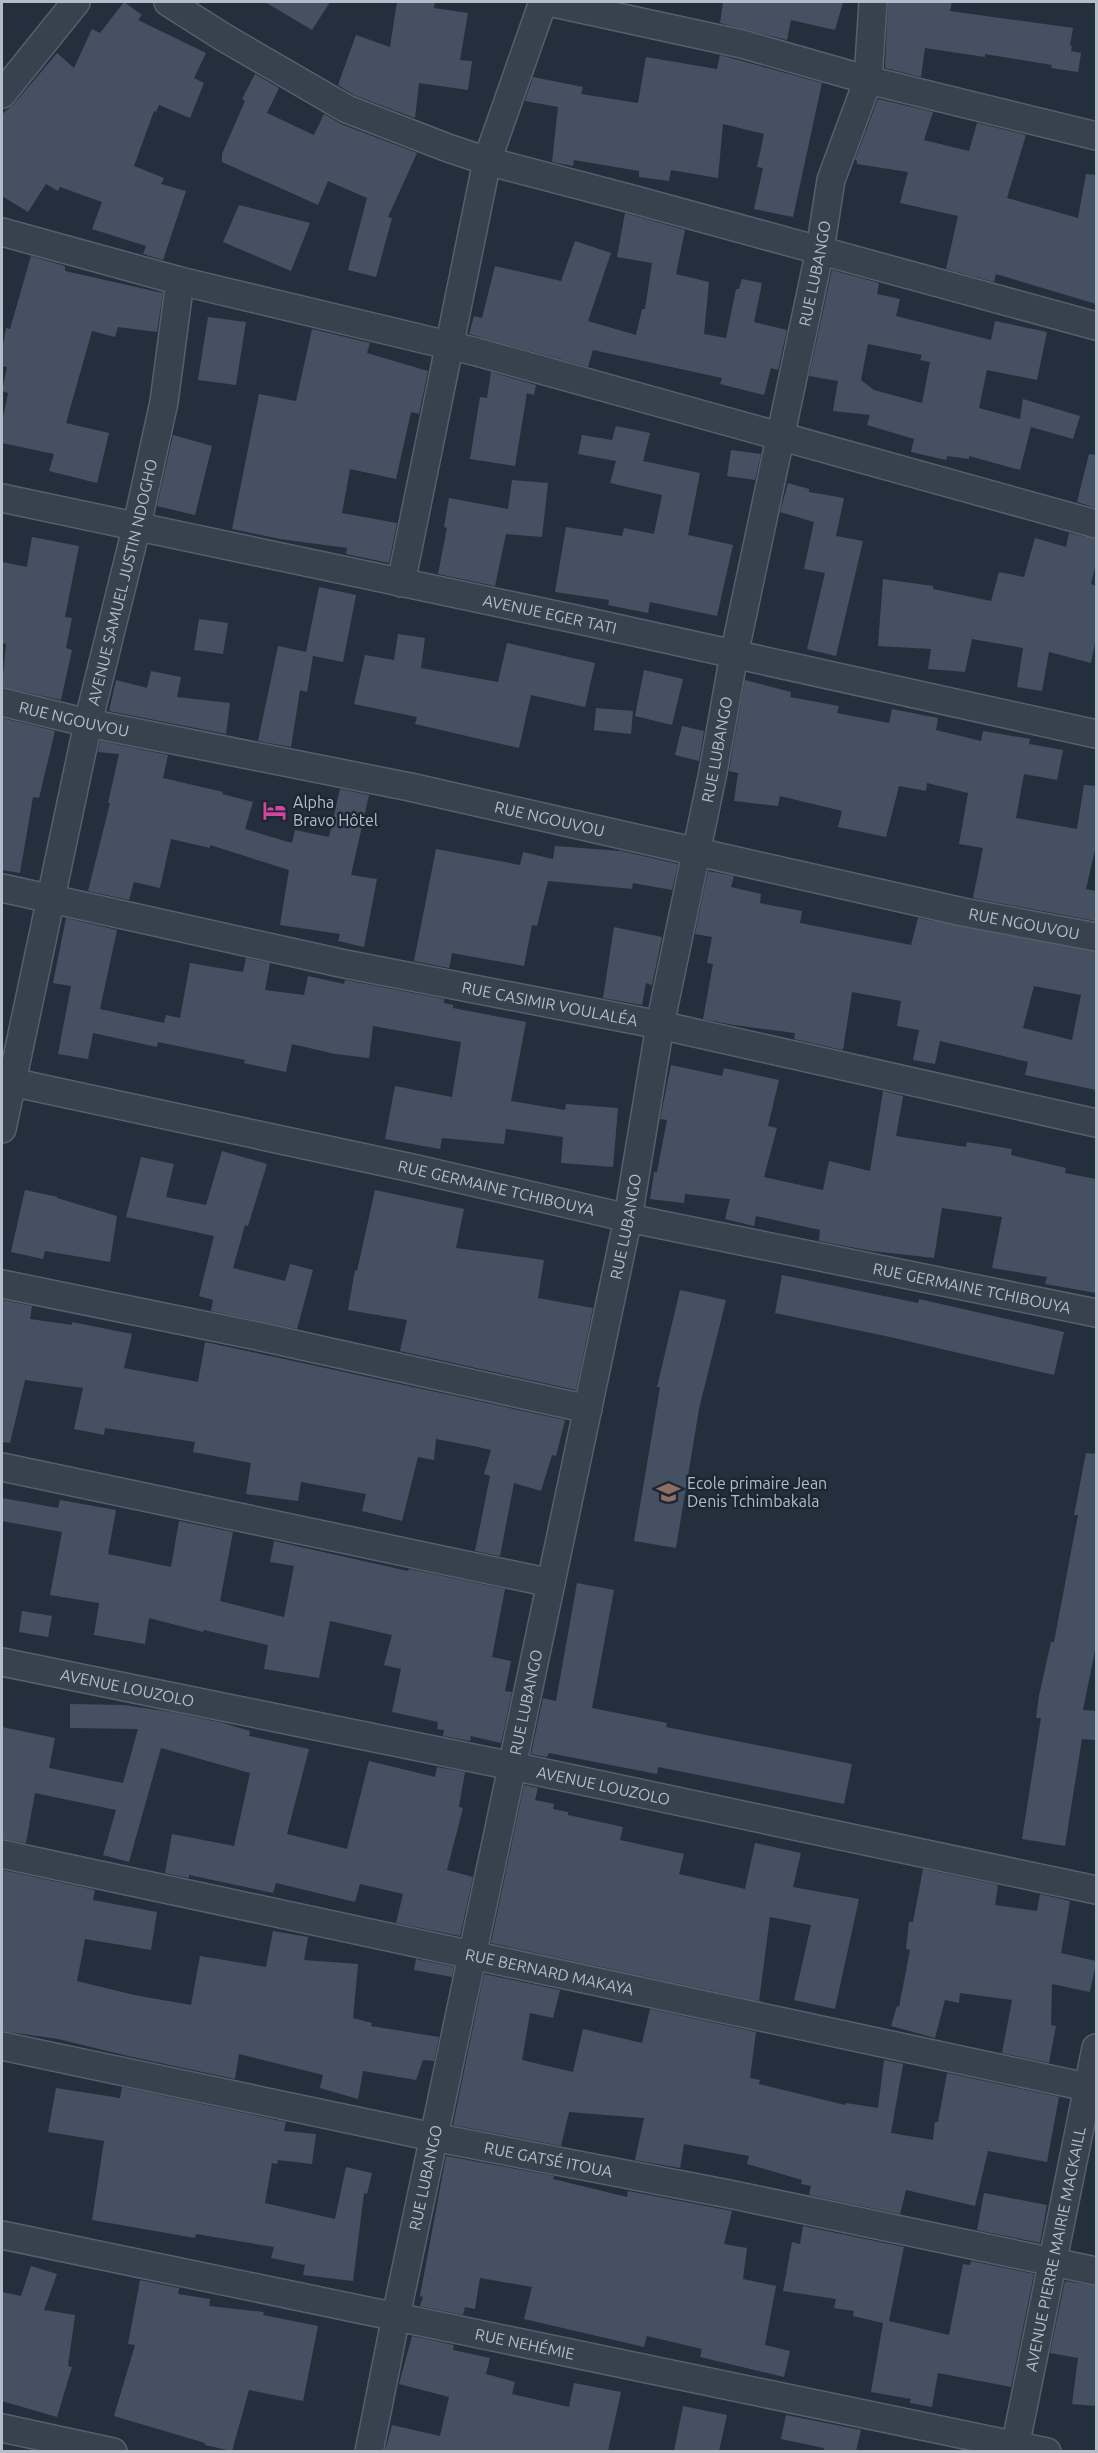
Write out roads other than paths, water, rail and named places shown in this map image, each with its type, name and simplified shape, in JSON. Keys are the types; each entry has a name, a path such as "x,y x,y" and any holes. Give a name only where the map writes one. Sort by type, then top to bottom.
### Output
{"street":[{"path":"2,94 76,2"},
{"path":"168,2 347,110 487,161 1096,326"},
{"path":"401,583 487,161 543,2"},
{"path":"549,2 742,44 868,80 1096,136"},
{"name":"RUE LUBANGO","path":"369,2451 433,2137 628,1218 660,1025 697,851 734,655 820,250 831,180 868,80 873,2"},
{"path":"2,232 180,281 450,346 780,435 1096,524"},
{"name":"AVENUE SAMUEL JUSTIN NDOGHO","path":"2,1129 7,1081 51,899 88,723 165,402 180,281"},
{"name":"AVENUE EGER TATI","path":"2,498 137,525 1096,734"},
{"name":"RUE NGOUVOU","path":"2,702 88,723 410,787 963,912 1096,937"},
{"name":"RUE CASIMIR VOULALÉA","path":"2,888 340,963 660,1025 1096,1123"},
{"name":"RUE GERMAINE TCHIBOUYA","path":"7,1081 412,1168 628,1218 1096,1312"},
{"path":"2,1284 262,1337 588,1409"},
{"path":"2,1467 550,1583"},
{"name":"AVENUE LOUZOLO","path":"2,1662 512,1766 1096,1890"},
{"name":"RUE BERNARD MAKAYA","path":"2,1854 1093,2088"},
{"name":"RUE GATSÉ ITOUA","path":"2,2046 433,2137 729,2194 1096,2271"},
{"name":"AVENUE PIERRE MAIRIE MACKAILL","path":"1015,2448 1093,2088 1096,2048"},
{"name":"RUE NEHÉMIE","path":"2,2235 396,2316 1015,2448 1047,2451"},
{"path":"2,2428 113,2451"}],"place":[{"name":"Alpha Bravo Hôtel","path":"275,811"},
{"name":"Ecole primaire Jean Denis Tchimbakala","path":"669,1492"}]}
